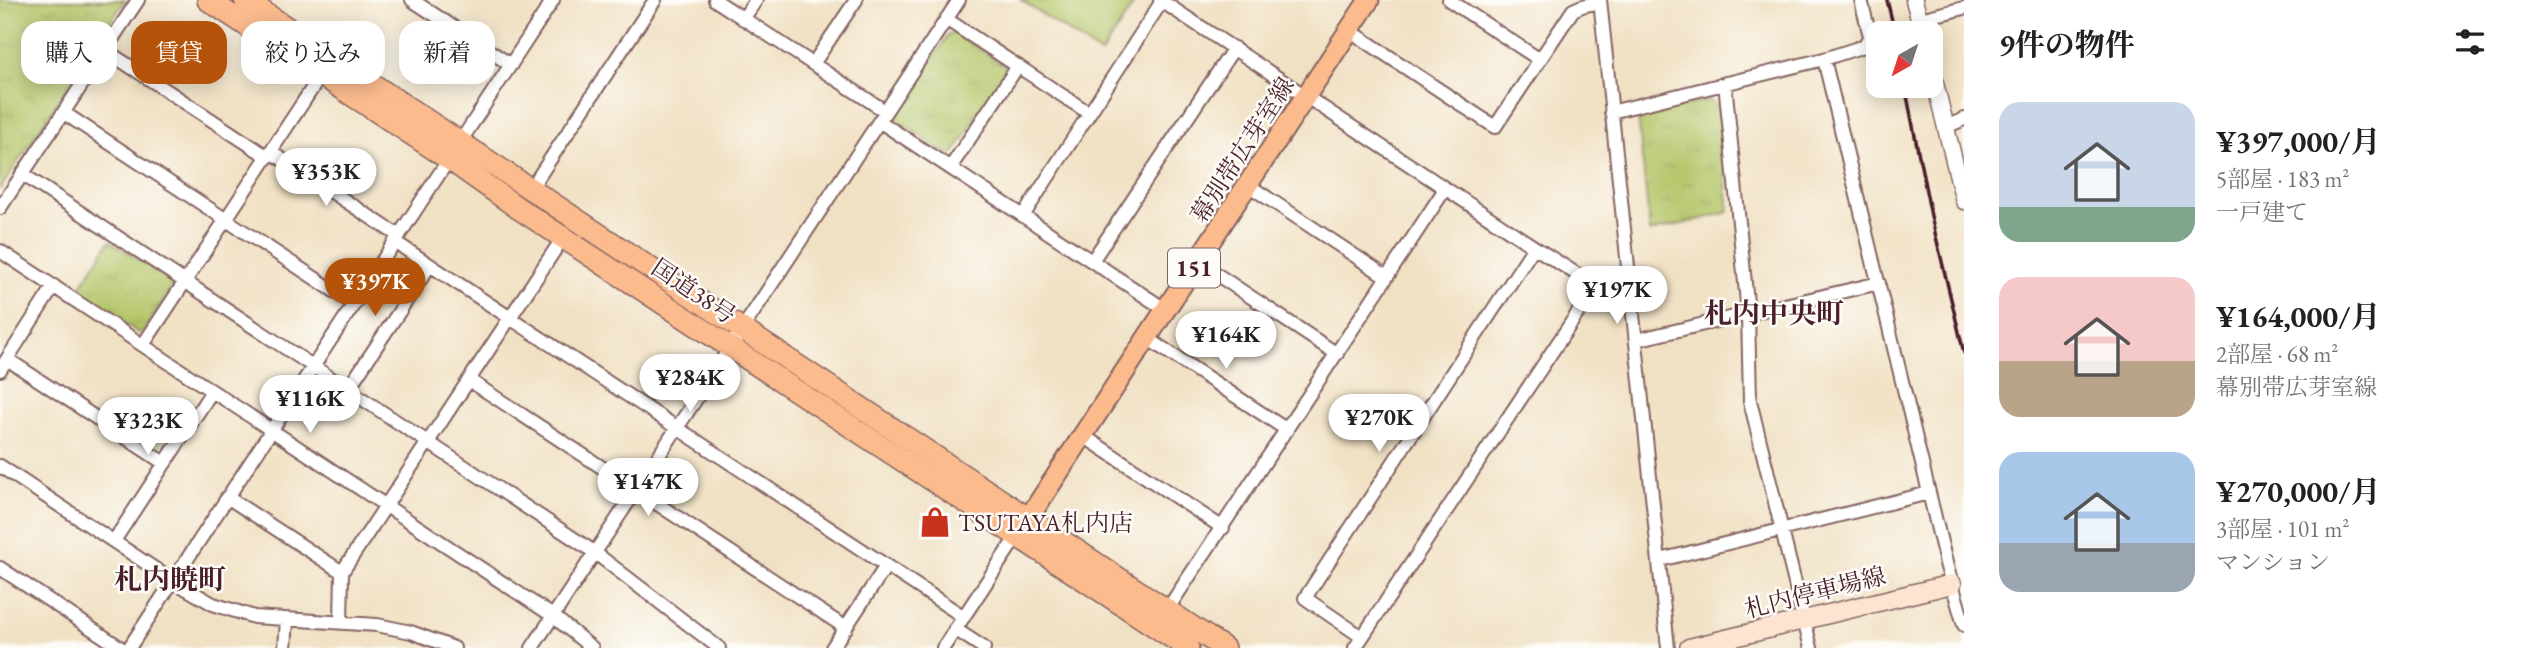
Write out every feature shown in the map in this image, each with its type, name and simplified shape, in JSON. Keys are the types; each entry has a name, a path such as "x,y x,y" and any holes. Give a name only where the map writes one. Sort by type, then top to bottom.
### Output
{"highway":[{"name":"国道38号","path":"208,0 241,22"},
{"name":"国道38号","path":"245,0 454,151 518,208 730,346 1023,527 1167,610 1224,648"},
{"name":"国道38号","path":"337,84 454,151 530,190 742,328 1023,527 1188,648"}],"main road":[{"name":"幕別帯広芽室線","path":"1023,527 1369,0"},
{"name":"札内停車場線","path":"1689,648 1952,584"}],"street":[{"path":"117,32 138,0"},
{"path":"412,0 510,65"},
{"path":"128,648 554,0"},
{"path":"530,190 656,0"},
{"path":"715,0 813,64 950,168 1166,310"},
{"path":"743,19 756,0"},
{"path":"813,64 856,0"},
{"path":"532,648 959,0"},
{"path":"1449,0 1540,60"},
{"path":"1611,112 1824,59 1864,46 1870,36 1861,0"},
{"path":"1914,0 1920,21"},
{"path":"1023,216 1161,1 1632,309"},
{"path":"1349,30 1495,127 1573,10 1600,1 1668,648"},
{"path":"1933,21 1964,8"},
{"path":"946,19 1089,113"},
{"path":"1092,261 1234,48"},
{"path":"117,58 270,155 397,239 430,265 964,617"},
{"path":"1824,59 1929,493 1964,625"},
{"path":"950,168 1018,66"},
{"path":"1725,83 1748,313 1750,401 1811,648"},
{"path":"0,208 83,84"},
{"path":"143,345 315,84"},
{"path":"1939,98 1964,201"},
{"path":"64,113 354,304"},
{"path":"1946,127 1964,119"},
{"path":"22,174 594,552 719,648"},
{"path":"1248,185 1387,277"},
{"path":"1167,610 1445,189"},
{"path":"341,623 342,572 564,236"},
{"path":"1534,247 1305,598 1359,643 1595,287"},
{"path":"0,251 553,616 592,648"},
{"path":"1198,262 1336,354"},
{"path":"348,389 430,265"},
{"path":"1636,341 1879,283"},
{"path":"54,286 4,365 164,463"},
{"path":"1147,338 1287,430"},
{"path":"469,380 846,628"},
{"path":"114,541 212,391"},
{"path":"1082,435 1223,528"},
{"path":"0,466 173,581 231,611 254,617 377,625 411,632 454,648"},
{"path":"1660,560 1929,493"},
{"path":"227,497 342,572"},
{"path":"943,648 1023,527"},
{"path":"832,648 886,566"},
{"path":"0,568 121,648"},
{"path":"285,648 287,620"},
{"path":"955,629 984,648"}],"green space":[{"path":"0,0 125,0 111,21 21,21 21,84 69,84 0,189"},
{"path":"1021,0 1125,0 1133,5 1101,54"},
{"path":"955,33 1004,65 1006,72 954,153 947,154 897,121 896,114 949,34"},
{"path":"1709,100 1718,107 1729,212 1650,232 1638,117"},
{"path":"110,241 171,281 172,287 144,330 139,333 77,292"}],"railway":[{"path":"1887,0 1892,21"},
{"path":"1907,98 1931,216 1964,353"}],"place":[{"name":"TSUTAYA札内店","path":"935,522"}],"district":[{"name":"札内中央町","path":"1774,313"},
{"name":"札内暁町","path":"170,579"}]}
